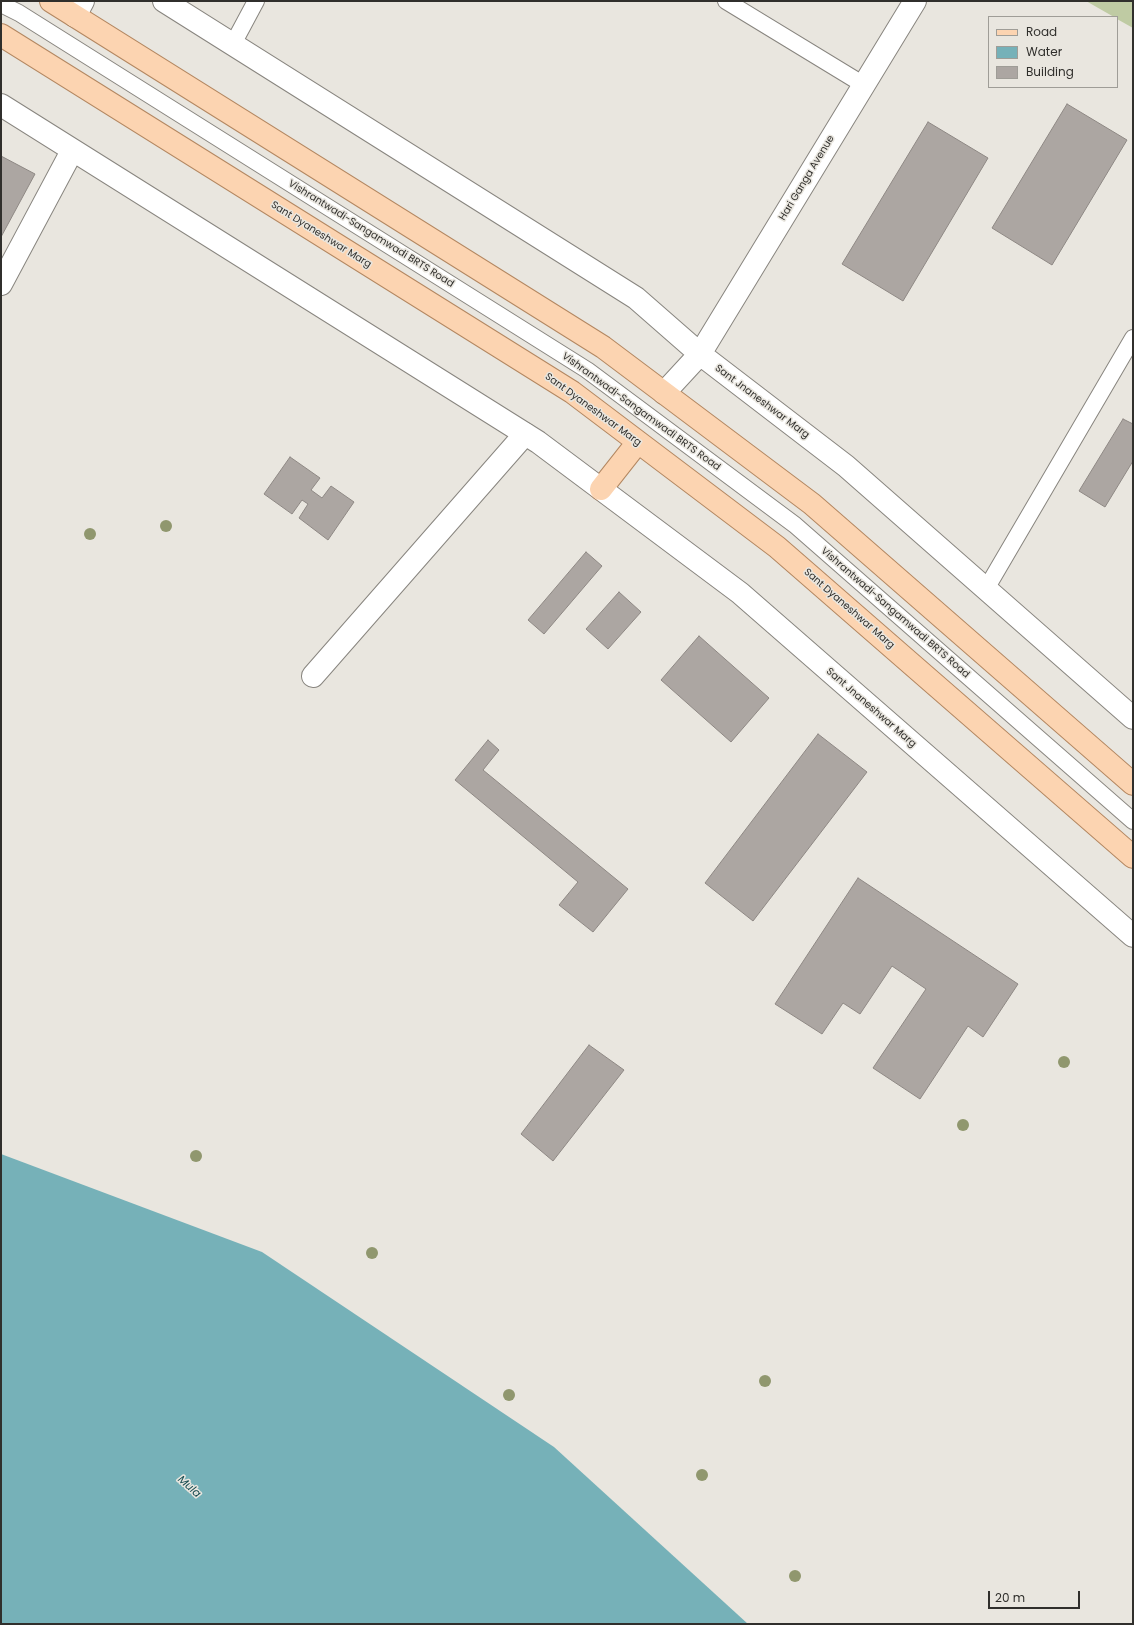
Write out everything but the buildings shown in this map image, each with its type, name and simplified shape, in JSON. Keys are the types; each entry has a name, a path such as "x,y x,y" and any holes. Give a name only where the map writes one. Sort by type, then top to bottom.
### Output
{"main road":[{"path":"51,1 79,8 602,347 812,504 1133,784"},
{"name":"Sant Dyaneshwar Marg","path":"1,35 572,392 777,546 1133,857"},
{"path":"601,489 638,442"}],"street":[{"name":"Sant Jnaneshwar Marg","path":"164,1 636,298 700,354 846,466 1133,718"},
{"name":"Hari Ganga Avenue","path":"664,393 700,354 915,1"},
{"name":"Sant Jnaneshwar Marg","path":"2,108 72,150 525,434 601,489 740,593 1133,936"},
{"path":"1,284 72,150"},
{"path":"313,676 525,434"}],"lane":[{"path":"233,44 256,1"},
{"path":"726,1 864,85"},
{"name":"Vishrantwadi-Sangamwadi BRTS Road","path":"1,4 19,13 587,370 795,525 1133,821"},
{"path":"986,589 1133,338"}],"green space":[{"path":"1086,1 1133,1 1133,28 1118,20 1118,16 1112,16"}],"water":[{"name":"Mula","path":"1,1154 262,1252 554,1447 748,1624 1,1624"}]}
